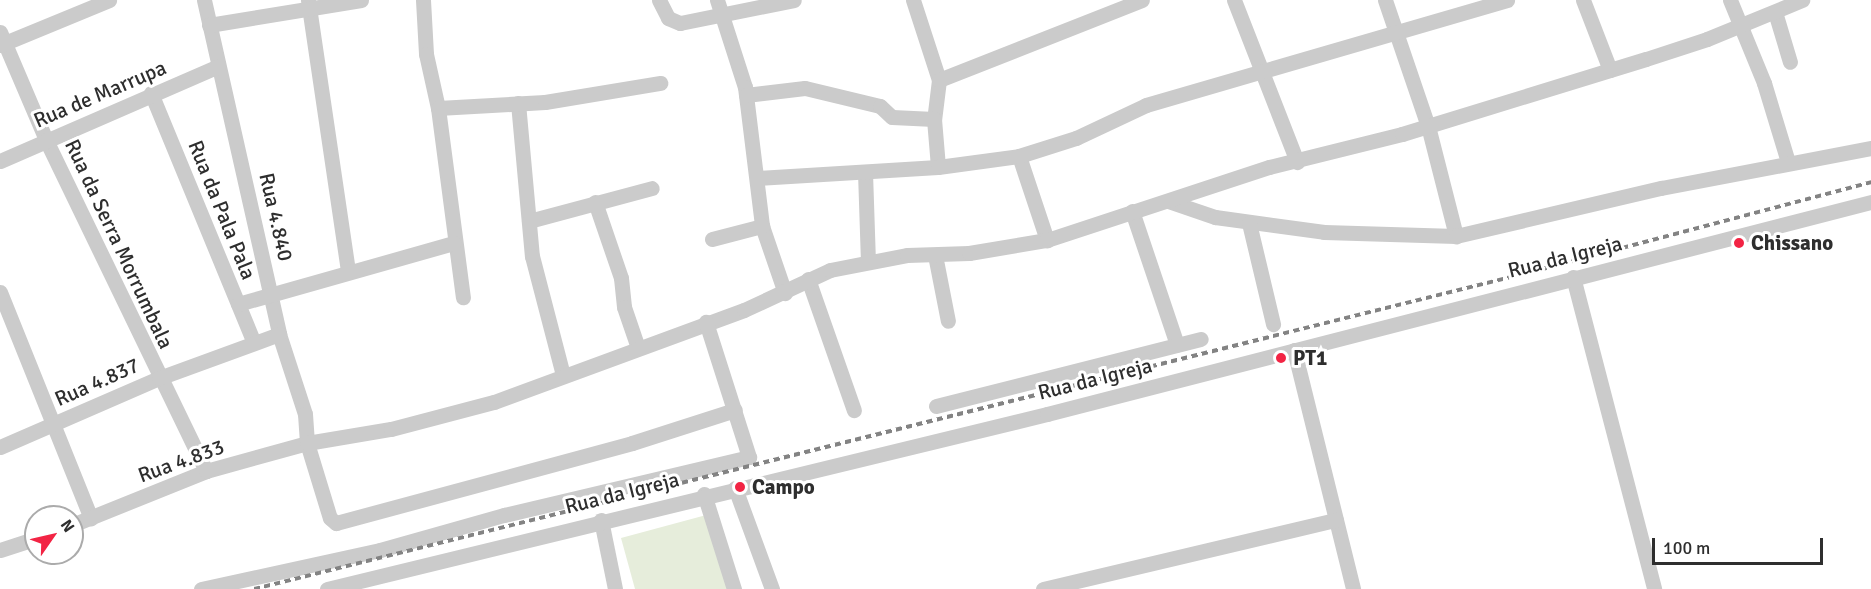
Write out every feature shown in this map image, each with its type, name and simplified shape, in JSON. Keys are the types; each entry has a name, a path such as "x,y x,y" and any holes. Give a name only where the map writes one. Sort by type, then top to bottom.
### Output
{"street":[{"path":"2,40 109,0"},
{"name":"Rua 4.840","path":"204,0 279,334 305,414 308,443 330,518 342,523 632,443 735,410"},
{"path":"209,25 309,3 361,0"},
{"path":"423,0 426,54 438,108 454,243 463,297"},
{"path":"659,0 668,18 680,23 794,0"},
{"path":"717,0 724,15 746,95 759,178 762,226 784,293"},
{"path":"914,0 939,80 934,119 938,167"},
{"path":"939,80 1142,0"},
{"path":"1234,0 1265,73 1298,162"},
{"path":"1385,0 1428,126 1456,236"},
{"path":"759,178 938,167 1019,156 1076,138 1146,105 1265,73 1507,0"},
{"path":"1583,0 1610,70"},
{"path":"1730,0 1764,83 1788,162"},
{"name":"Rua 4.833","path":"84,521 206,471 308,443 466,411 784,293 808,279 868,261 935,255 1047,240 1269,167 1298,162 1428,126 1610,70 1741,26 1802,0"},
{"path":"309,3 348,272"},
{"path":"1775,12 1790,62"},
{"name":"Rua da Serra Morrumbala","path":"2,40 46,140 159,378 206,471"},
{"name":"Rua de Marrupa","path":"0,161 218,66"},
{"path":"438,108 545,102 660,83"},
{"path":"746,95 805,88 880,105 892,117 934,119"},
{"name":"Rua da Pala Pala","path":"152,93 254,343"},
{"path":"518,103 532,256 563,375"},
{"path":"1168,201 1215,217 1249,223 1383,237 1456,236 1592,203 1788,162 1871,148"},
{"path":"1019,156 1047,240"},
{"path":"865,172 868,261"},
{"path":"529,221 652,188"},
{"path":"595,202 621,278 624,308 638,348"},
{"name":"Rua da Igreja","path":"327,589 1294,350 1871,202"},
{"path":"1131,211 1177,345"},
{"path":"1249,223 1273,324"},
{"path":"712,239 762,226"},
{"path":"238,304 271,292 454,243"},
{"path":"935,255 948,321"},
{"path":"1573,277 1654,589"},
{"path":"808,279 854,410"},
{"path":"0,292 91,518"},
{"path":"706,322 735,410"},
{"name":"Rua 4.837","path":"0,447 159,378 279,334"},
{"path":"936,406 1201,339"},
{"path":"1294,350 1353,589"},
{"name":"Rua da Igreja","path":"201,589 380,550 504,515 749,457 735,410"},
{"path":"735,488 772,589"},
{"path":"704,494 734,589"},
{"path":"601,520 615,589"},
{"path":"1043,589 1336,520"},
{"path":"0,550 24,542"}],"green space":[{"path":"710,514 730,589 635,589 621,538"}],"railway":[{"path":"254,589 1531,272 1871,182"}],"place":[{"name":"Chissano","path":"1739,243"},
{"name":"PT1","path":"1281,358"},
{"name":"Campo","path":"740,487"}]}
